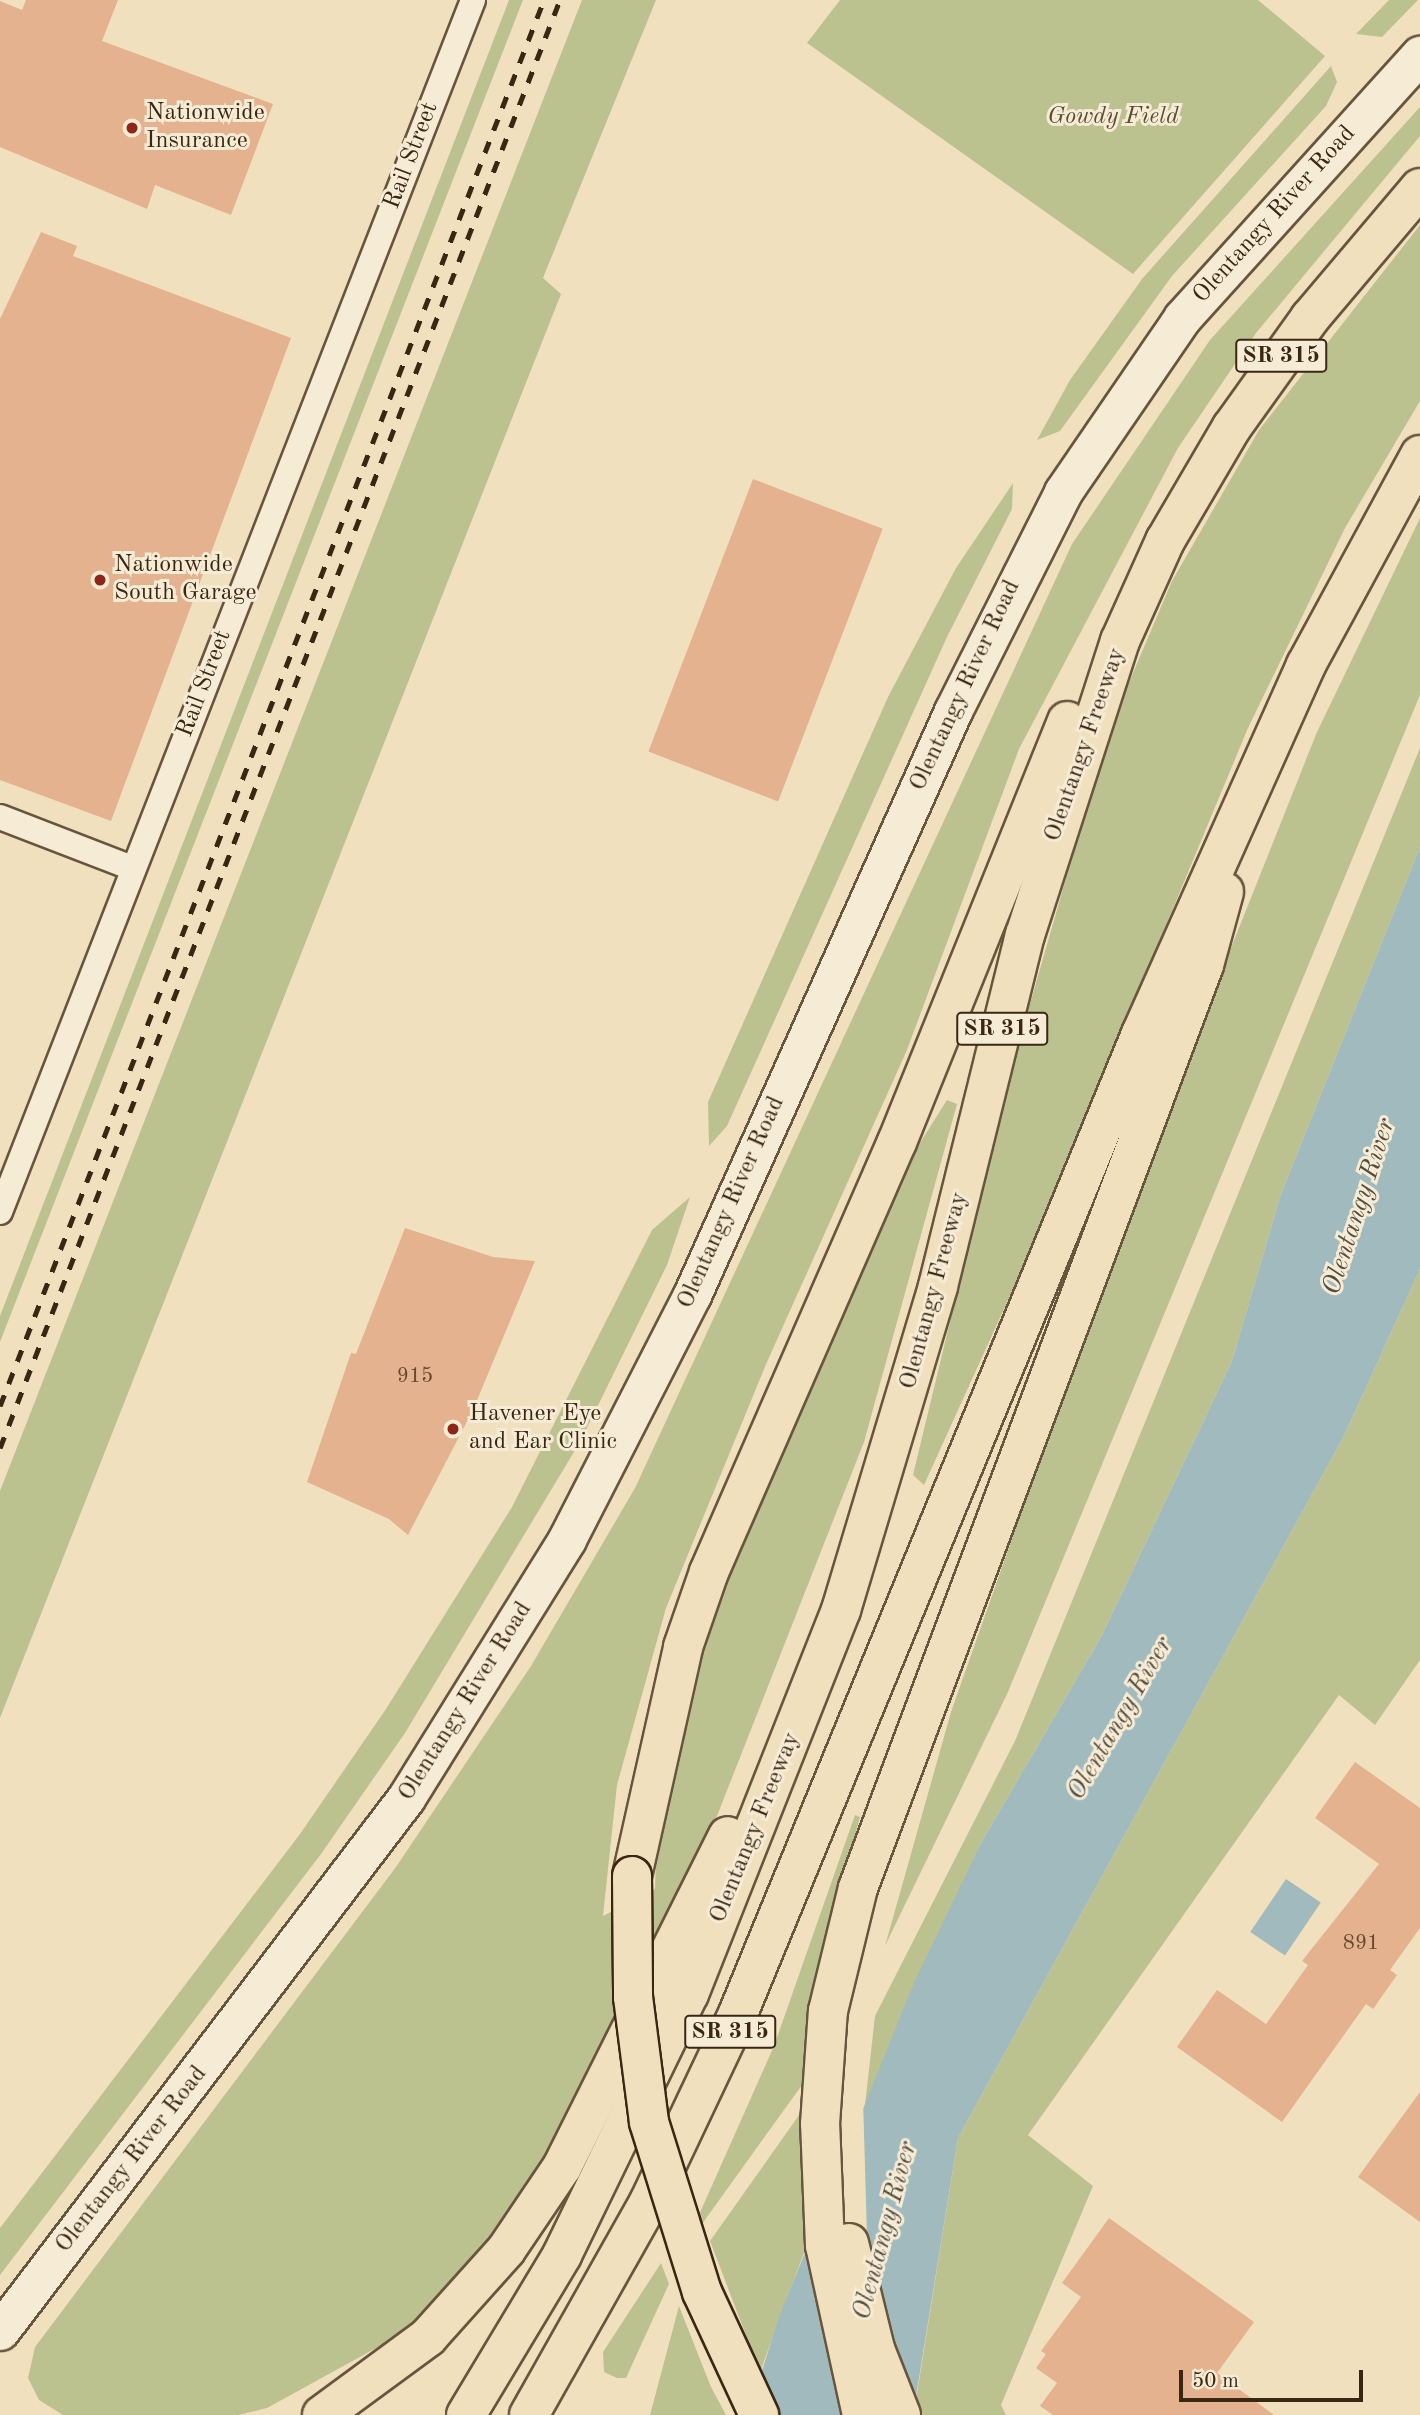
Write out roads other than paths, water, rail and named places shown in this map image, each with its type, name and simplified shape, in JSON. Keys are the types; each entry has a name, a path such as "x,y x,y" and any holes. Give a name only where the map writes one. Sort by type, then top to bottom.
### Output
{"highway":[{"name":"Olentangy Freeway","path":"466,2415 562,2255 689,1994 841,1610 931,1312 1072,777 1120,640 1165,541 1269,373 1420,188"},
{"name":"SR 315","path":"530,2415 649,2202 737,2016 1141,1034 1258,769 1361,557 1420,455"},
{"path":"759,2415 702,2292 649,2122 632,1997 632,1876 683,1647 709,1572 902,1130 1063,730 1165,541"},
{"path":"862,2415 825,2246 820,2124 826,2023 858,1888 1204,965 1258,769"},
{"path":"322,2415 377,2377 463,2302 562,2167 841,1610"},
{"path":"893,1789 855,1980 841,2125 849,2243 875,2349 901,2415"}],"main road":[{"name":"Olentangy River Road","path":"0,2331 406,1798 567,1539 692,1295 958,700 1063,492 1182,318 1420,55"}],"street":[{"name":"Rail Street","path":"0,1212 473,0"},
{"path":"0,817 132,868"}],"water":[{"name":"Olentangy River","path":"1420,847 1420,1269 1344,1436 958,2138 913,2415 748,2415 779,2317 913,1985 981,1843 1101,1637 1232,1361 1281,1194"},
{"path":"1286,1879 1321,1902 1285,1956 1250,1932"}],"railway":[{"path":"0,1406 544,0"},
{"path":"0,1448 560,0"}],"place":[{"name":"Nationwide Insurance","path":"132,128"},
{"name":"Nationwide South Garage","path":"100,580"},
{"name":"Havener Eye and Ear Clinic","path":"453,1429"}],"park label":[{"name":"Gowdy Field","path":"1113,118"}]}
